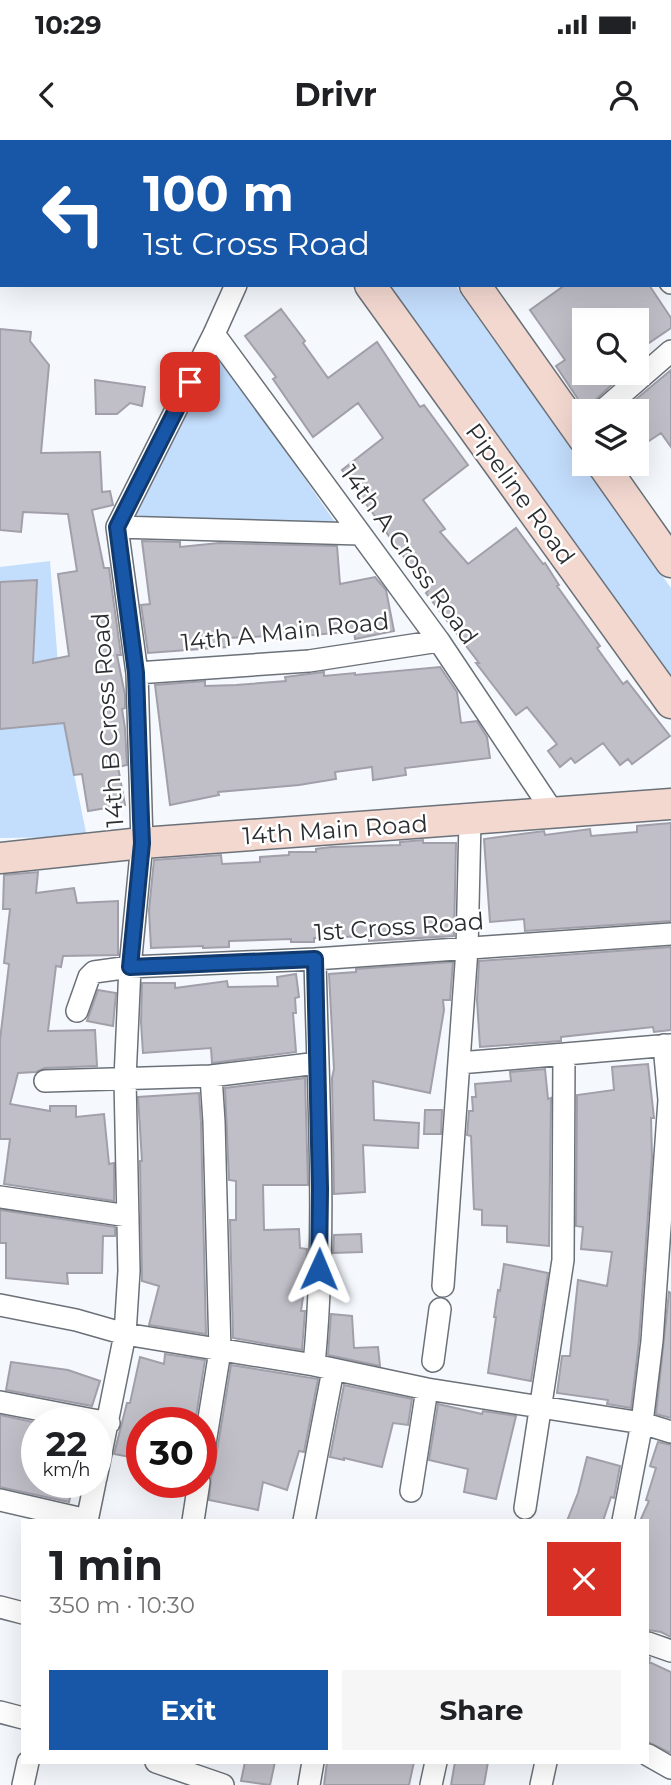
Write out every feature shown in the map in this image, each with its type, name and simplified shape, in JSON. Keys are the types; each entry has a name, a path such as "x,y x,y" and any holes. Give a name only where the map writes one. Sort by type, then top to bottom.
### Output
{"main road":[{"name":"Pipeline Road","path":"371,287 671,703"},
{"path":"476,287 572,418"},
{"path":"610,476 671,562"},
{"name":"14th Main Road","path":"0,858 142,843 470,821 671,804"}],"street":[{"path":"235,287 117,527 360,534"},
{"name":"14th A Cross Road","path":"214,334 439,641 553,812"},
{"path":"616,399 671,351"},
{"name":"14th B Cross Road","path":"112,1407 125,1334 129,1271 125,1079 130,967 142,843 136,673 117,527"},
{"name":"14th A Main Road","path":"136,673 309,661 439,641"},
{"path":"443,1286 467,949 470,821"},
{"name":"1st Cross Road","path":"77,1011 89,977 94,972 130,967 315,959 671,934"},
{"path":"304,1519 323,1368 318,1323 320,1189 315,959"},
{"path":"459,1063 668,1045 669,1100 661,1342 623,1519"},
{"path":"525,1508 563,1260 564,1054"},
{"path":"46,1081 211,1076 318,1063"},
{"path":"211,1076 220,1351 211,1407"},
{"path":"0,1197 128,1216"},
{"path":"0,1304 76,1320 125,1334 642,1423 671,1433"},
{"path":"433,1361 440,1309"},
{"path":"411,1491 427,1388"},
{"path":"0,1402 26,1407"},
{"name":"14th B Cross Road","path":"87,1519 92,1498"},
{"path":"193,1519 197,1498"},
{"path":"0,1500 83,1519"},
{"path":"0,1607 21,1612"},
{"path":"649,1643 671,1651"},
{"path":"0,1712 21,1717"},
{"path":"649,1756 671,1768"},
{"path":"23,1785 28,1764"},
{"path":"162,1764 223,1785"},
{"path":"309,1785 313,1764"},
{"path":"431,1785 436,1764"},
{"path":"541,1785 546,1764"}],"shaded area":[{"path":"384,287 456,287 572,449 572,476 591,476 671,588 671,689"},
{"path":"215,350 335,522 133,518"},
{"path":"50,561 62,716 87,837 0,838 0,567"}],"building":[{"path":"562,287 650,287 671,318 671,328 649,343 649,308 572,308 572,385 612,385 596,399 578,399 556,366 565,360 530,310"},
{"path":"281,309 328,378 377,342 420,407 424,405 468,465 423,500 445,529 440,532 468,564 516,528 543,564 545,563 559,585 557,586 600,646 597,648 623,684 627,681 670,736 632,764 628,759 620,765 603,743 575,763 571,758 560,767 548,751 557,744 527,707 516,715 426,593 428,591 342,470 383,438 358,403 313,437 273,379 276,377 245,336"},
{"path":"0,329 31,332 30,341 49,365 41,453 100,452 102,492 110,491 113,505 92,510 104,568 109,568 121,655 117,655 125,695 125,708 122,709 127,765 118,767 125,805 88,811 82,774 74,775 64,723 0,729 0,582 37,580 33,663 69,656 58,574 77,571 68,514 23,512 21,532 0,530"},
{"path":"671,370 671,447 661,433 649,441 649,399 636,399"},
{"path":"95,380 145,387 142,406 130,403 117,414 96,414"},
{"path":"142,541 180,542 180,547 219,543 337,546 340,584 375,577 386,590 394,631 355,639 354,631 273,639 272,636 226,638 227,647 148,653 141,605 150,604"},
{"path":"440,667 457,692 461,723 477,721 487,737 490,758 405,768 406,775 373,780 372,767 335,772 336,779 218,792 219,795 170,805 155,685 205,681 205,686 236,685 286,681 285,677 324,672 324,676 355,675"},
{"path":"671,823 671,921 525,931 524,919 490,922 484,839 544,831 545,835 590,829 591,836 637,832 637,826"},
{"path":"423,840 423,843 456,843 454,936 369,941 369,936 314,938 314,942 291,942 291,939 229,941 229,947 151,948 149,910 154,860 221,855 222,864 260,862 260,857 289,855 289,852 316,852 316,849 331,847 400,845 400,842"},
{"path":"38,872 36,893 74,888 77,903 118,901 118,955 63,956 61,967 56,966 48,1031 95,1030 97,1066 45,1068 36,1072 18,1073 10,1104 50,1111 50,1106 76,1106 76,1117 104,1114 109,1164 114,1163 114,1201 4,1184 10,1139 0,1139 0,1040 9,964 4,963 10,909 3,909 4,875"},
{"path":"671,947 671,1030 654,1032 653,1027 561,1037 561,1041 480,1047 477,1000 479,961"},
{"path":"453,962 450,1000 443,1000 444,1010 430,1093 373,1081 374,1120 419,1123 418,1148 363,1145 365,1192 334,1194 334,1069 329,974 356,972 356,969"},
{"path":"296,974 299,997 295,998 296,1013 293,1013 296,1052 212,1063 211,1048 143,1053 142,983 175,983 175,988 227,981 228,987 278,986 277,977"},
{"path":"98,990 116,993 113,1026 87,1021"},
{"path":"648,1064 654,1118 651,1118 652,1157 639,1340 631,1408 607,1404 608,1400 557,1393 562,1356 570,1356 578,1280 607,1286 612,1252 581,1249 583,1227 576,1226 577,1095 614,1090 612,1067"},
{"path":"545,1069 548,1099 551,1098 549,1246 507,1242 507,1226 482,1225 482,1210 474,1209 471,1136 467,1135 469,1111 473,1111 472,1097 476,1097 475,1084 511,1081 510,1072"},
{"path":"305,1078 308,1185 263,1185 264,1230 299,1229 300,1248 307,1249 301,1311 305,1311 302,1350 233,1338 230,1220 236,1220 236,1181 229,1180 225,1088"},
{"path":"199,1093 206,1334 149,1325 159,1286 142,1281 142,1161 138,1097"},
{"path":"425,1110 442,1110 441,1134 424,1134"},
{"path":"0,1210 115,1227 115,1236 103,1236 102,1273 67,1273 68,1284 6,1278 6,1243 0,1243"},
{"path":"361,1234 362,1252 333,1253 334,1235"},
{"path":"504,1264 548,1273 531,1381 488,1373 494,1317"},
{"path":"669,1292 671,1293 671,1418 656,1414"},
{"path":"331,1314 352,1316 354,1348 378,1347 380,1366 328,1355"},
{"path":"165,1354 205,1360 198,1407 126,1407 126,1456 114,1454 127,1403 130,1403 140,1357 164,1364"},
{"path":"11,1362 68,1370 100,1381 92,1406 6,1390"},
{"path":"231,1365 318,1379 304,1452 299,1451 287,1490 263,1482 258,1510 209,1500 217,1498 217,1451"},
{"path":"344,1385 412,1399 408,1425 393,1423 382,1467 330,1457"},
{"path":"438,1404 482,1414 483,1411 516,1416 496,1499 464,1492 468,1469 429,1460"},
{"path":"0,1415 21,1419 21,1492 0,1487"},
{"path":"658,1442 671,1445 671,1637 649,1630 649,1519 641,1519 649,1501 646,1500 656,1468 650,1466"},
{"path":"587,1457 620,1466 614,1498 611,1497 604,1519 568,1519"},
{"path":"51,1498 70,1498 69,1502"},
{"path":"649,1662 671,1672 671,1753 649,1742"},
{"path":"245,1764 275,1764 270,1785 241,1781"},
{"path":"327,1764 414,1764 409,1785 324,1785"},
{"path":"455,1764 488,1764 484,1785 451,1785"}],"route":[{"path":"190,382 117,527 136,673 142,843 130,967 315,959 319,1269"}]}
